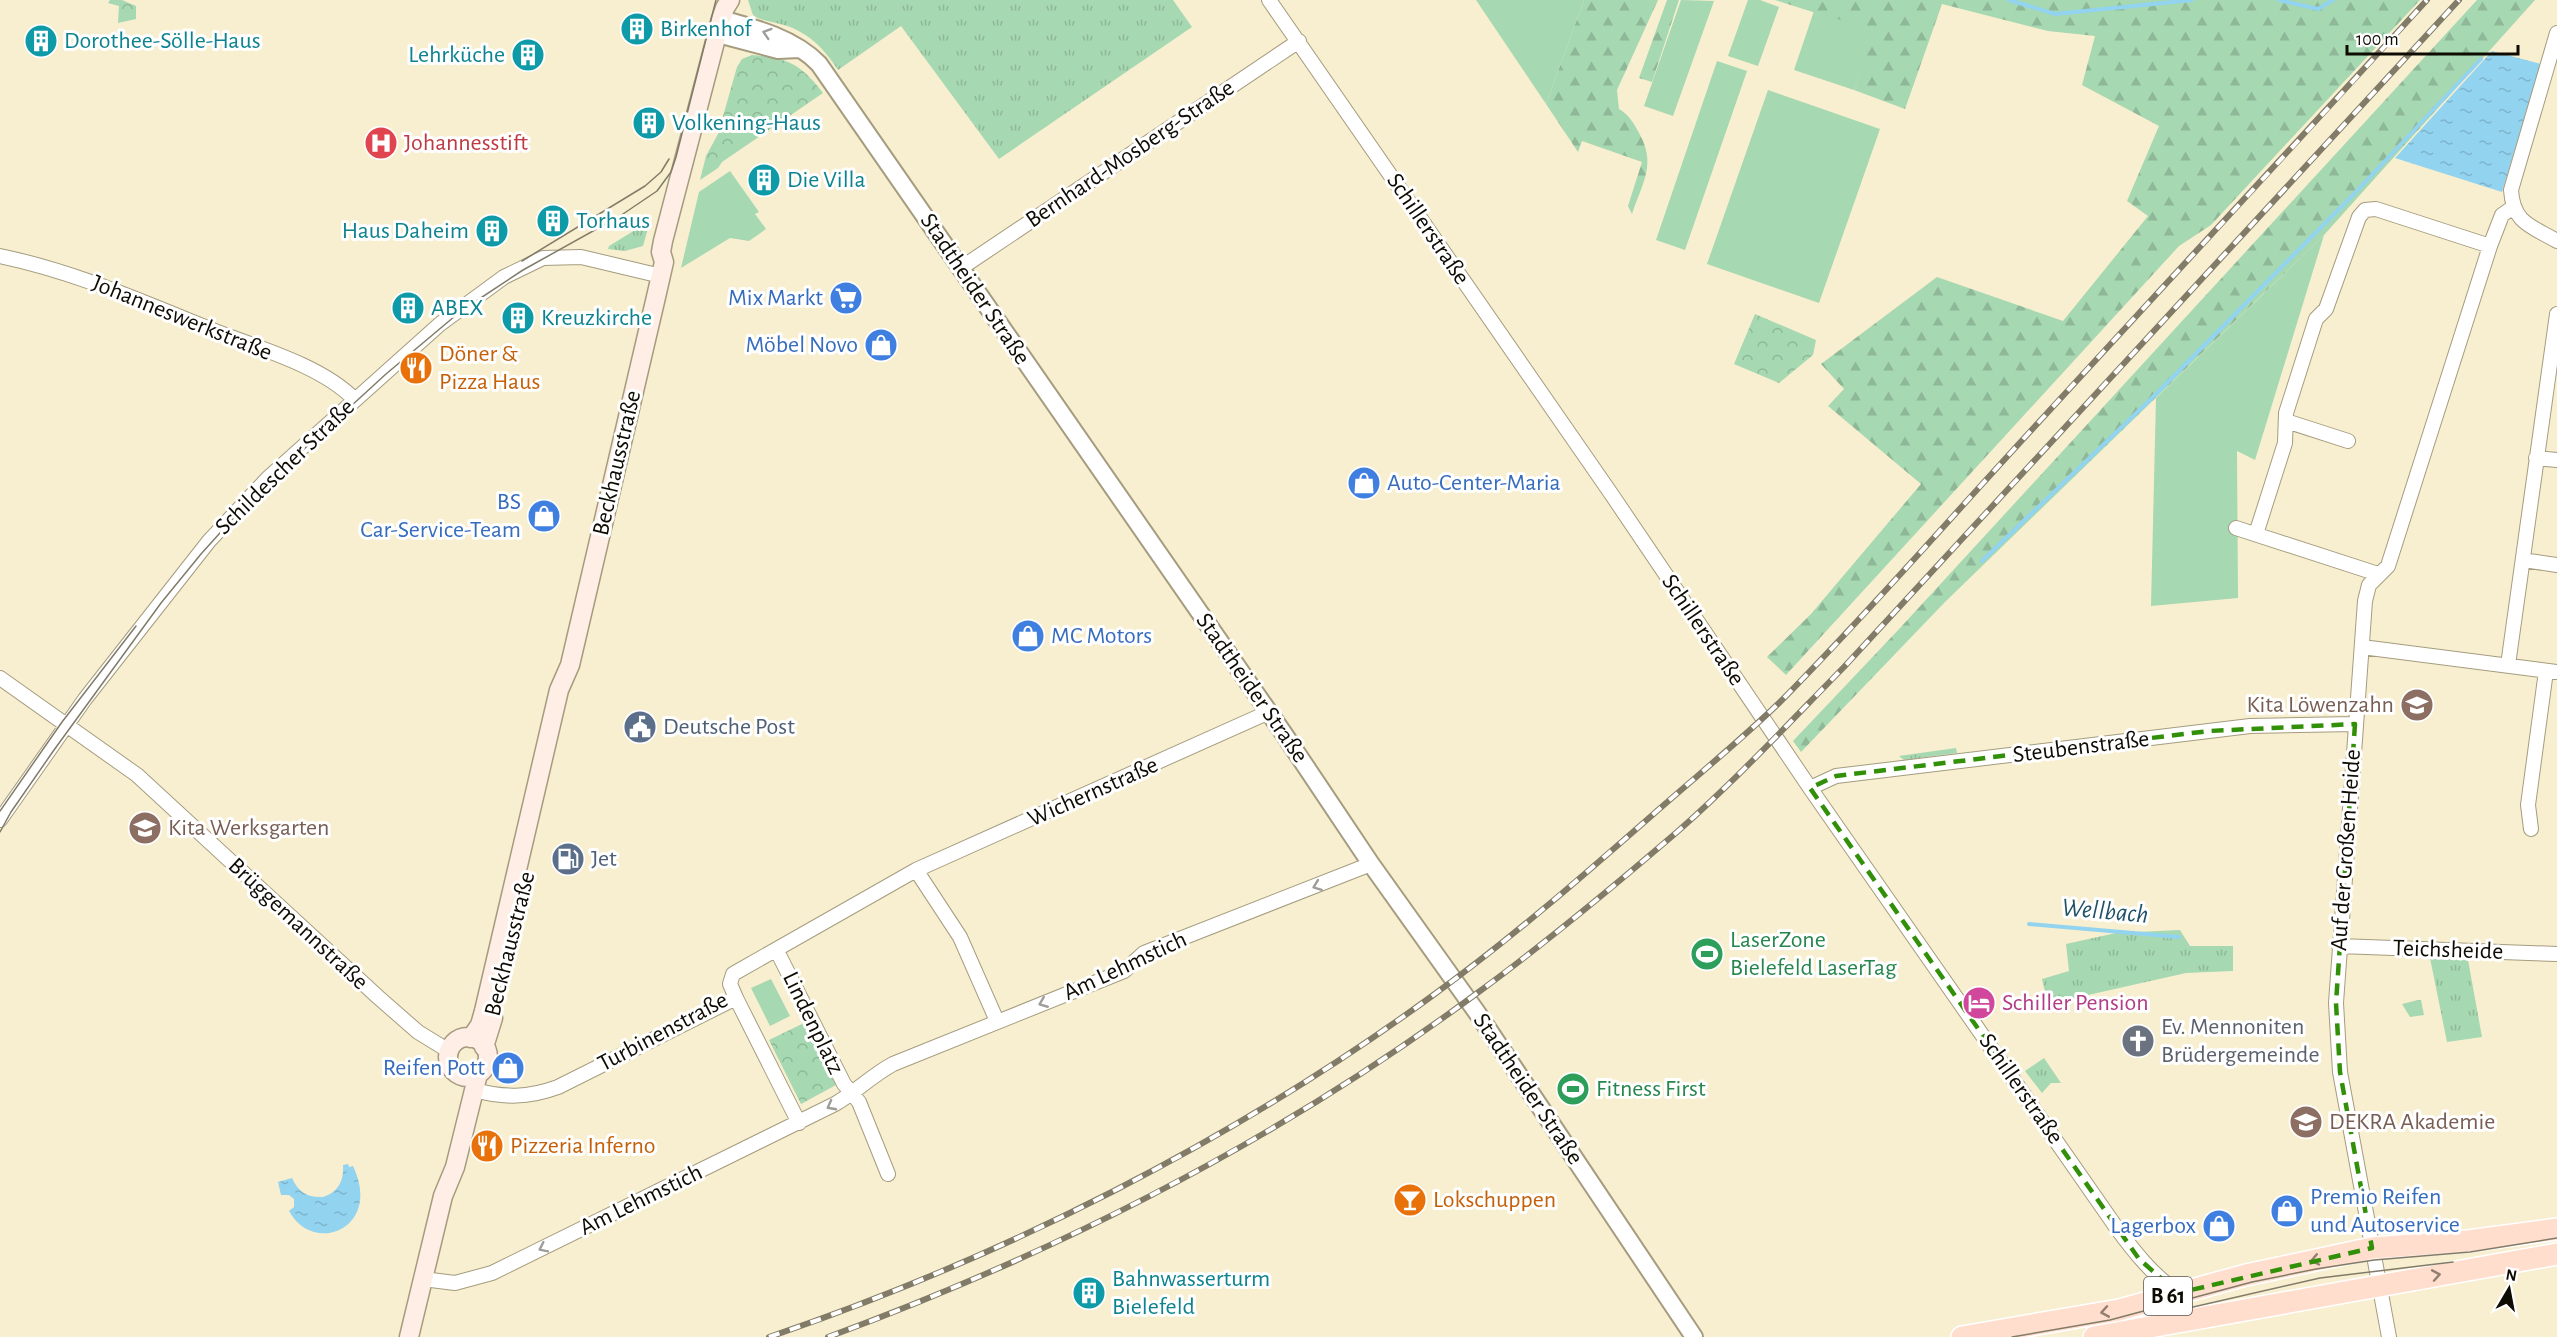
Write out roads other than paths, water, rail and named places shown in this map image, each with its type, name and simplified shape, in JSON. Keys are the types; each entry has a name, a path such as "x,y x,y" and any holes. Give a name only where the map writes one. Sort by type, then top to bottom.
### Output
{"main road":[{"name":"Beckhausstraße","path":"478,1042 480,1025 559,690 570,665 662,269 663,241 725,28 735,9 732,0"},
{"path":"409,1337 443,1196 455,1167 472,1080 487,1062 478,1042 457,1041 449,1051 449,1064 457,1074 472,1080"},
{"name":"B 61","path":"1962,1337 2119,1310 2246,1275 2372,1248 2468,1241 2557,1229"},
{"name":"B 61","path":"2094,1337 2557,1254"}],"street":[{"name":"Schillerstraße","path":"1269,0 1810,788 2139,1259 2157,1278 2178,1293"},
{"name":"Stadtheider Straße","path":"725,28 778,50 799,49 819,64 1269,712 1371,864 1478,1014 1694,1337"},
{"path":"2557,33 2511,190 2512,208 2526,223 2557,241"},
{"name":"Bernhard-Mosberg-Straße","path":"961,268 1299,41"},
{"path":"2256,534 2285,443 2286,413 2316,319 2326,309 2359,217 2365,210 2376,208 2490,246"},
{"name":"Auf der Großen Heide","path":"2389,1337 2340,1072 2336,1002 2365,601 2369,585 2388,566 2490,246 2502,215 2512,208"},
{"name":"Johanneswerkstraße","path":"0,256 70,273 248,344 326,377 354,399"},
{"name":"Schildescher Straße","path":"0,820 66,725 209,541 261,485 354,399 463,306 529,263 549,257 573,256 662,269"},
{"path":"2508,665 2536,458 2554,355 2557,314"},
{"path":"2286,421 2348,441"},
{"path":"2536,458 2557,460"},
{"path":"2236,528 2378,574"},
{"path":"2523,560 2557,565"},
{"path":"2362,647 2551,672 2528,805 2531,829"},
{"name":"Brüggemannstraße","path":"0,678 137,775 378,997 424,1036 449,1051"},
{"name":"Wichernstraße","path":"916,870 1269,712"},
{"name":"Steubenstraße","path":"1810,788 1836,776 2209,731 2274,725 2355,724"},
{"name":"Am Lehmstich","path":"423,1279 455,1283 492,1273 799,1123 852,1094 872,1076 893,1064 1124,971 1144,953 1371,864"},
{"path":"916,870 960,937 997,1021"},
{"name":"Turbinenstraße","path":"472,1080 504,1097 532,1096 545,1092 736,998 730,984 732,974 777,951 916,870"},
{"name":"Teichsheide","path":"2339,946 2557,954"},
{"name":"Lindenplatz","path":"777,951 844,1084 852,1094"},
{"path":"736,998 799,1123"},
{"path":"852,1094 858,1102 888,1174"},
{"name":"Schillerstraße","path":"2139,1259 2152,1289 2149,1301"}],"water":[{"path":"2492,51 2541,64 2502,192 2395,158"},
{"path":"348,1164 349,1167 353,1166 360,1188 359,1206 352,1220 341,1229 328,1233 313,1232 300,1225 289,1211 294,1207 294,1199 289,1195 281,1195 278,1182 292,1178 304,1193 323,1197 337,1189 343,1176 343,1165"}],"waterway":[{"path":"2009,0 2055,14 2192,0"},
{"path":"2279,0 2318,9 2333,0"},
{"path":"1982,561 2153,397 2353,195 2481,59"},
{"name":"Wellbach","path":"2029,924 2179,937"}],"tram line":[{"path":"0,832 11,812 54,750 161,603 256,493 386,374 461,311 523,270 620,216 657,191 671,172 676,157 716,0"},
{"path":"522,261 645,186 661,172 669,159"},
{"path":"0,811 62,722 136,626"},
{"path":"2012,1337 2110,1320 2252,1282 2316,1269 2374,1260 2470,1252 2557,1238"},
{"path":"2167,1313 2320,1278 2453,1262"}],"railway":[{"path":"769,1337 856,1306 1029,1233 1196,1147 1356,1049 1432,996 1519,929 1720,757 1780,702 1878,599 2427,0"},
{"path":"828,1337 914,1304 1084,1229 1248,1143 1405,1045 1480,991 1580,913 1699,812 1844,667 2459,0"}],"place":[{"name":"Birkenhof","path":"637,29"},
{"name":"Dorothee-Sölle-Haus","path":"41,41"},
{"name":"Lehrküche","path":"528,55"},
{"name":"Volkening-Haus","path":"649,123"},
{"name":"Johannesstift","path":"381,143"},
{"name":"Die Villa","path":"764,180"},
{"name":"Torhaus","path":"553,221"},
{"name":"Haus Daheim","path":"492,231"},
{"name":"Mix Markt","path":"846,298"},
{"name":"ABEX","path":"408,308"},
{"name":"Kreuzkirche","path":"518,318"},
{"name":"Möbel Novo","path":"881,345"},
{"name":"Döner & Pizza Haus","path":"416,368"},
{"name":"Auto-Center-Maria","path":"1364,483"},
{"name":"BS Car-Service-Team","path":"544,516"},
{"name":"MC Motors","path":"1028,636"},
{"name":"Kita Löwenzahn","path":"2417,705"},
{"name":"Deutsche Post","path":"640,727"},
{"name":"Kita Werksgarten","path":"145,828"},
{"name":"Jet","path":"568,859"},
{"name":"LaserZone Bielefeld LaserTag","path":"1707,954"},
{"name":"Schiller Pension","path":"1979,1003"},
{"name":"Ev. Mennoniten Brüdergemeinde","path":"2138,1041"},
{"name":"Reifen Pott","path":"508,1068"},
{"name":"Fitness First","path":"1573,1089"},
{"name":"DEKRA Akademie","path":"2306,1122"},
{"name":"Pizzeria Inferno","path":"487,1146"},
{"name":"Lokschuppen","path":"1410,1200"},
{"name":"Premio Reifen und Autoservice","path":"2287,1211"},
{"name":"Lagerbox","path":"2219,1226"},
{"name":"Bahnwasserturm Bielefeld","path":"1089,1293"}]}
